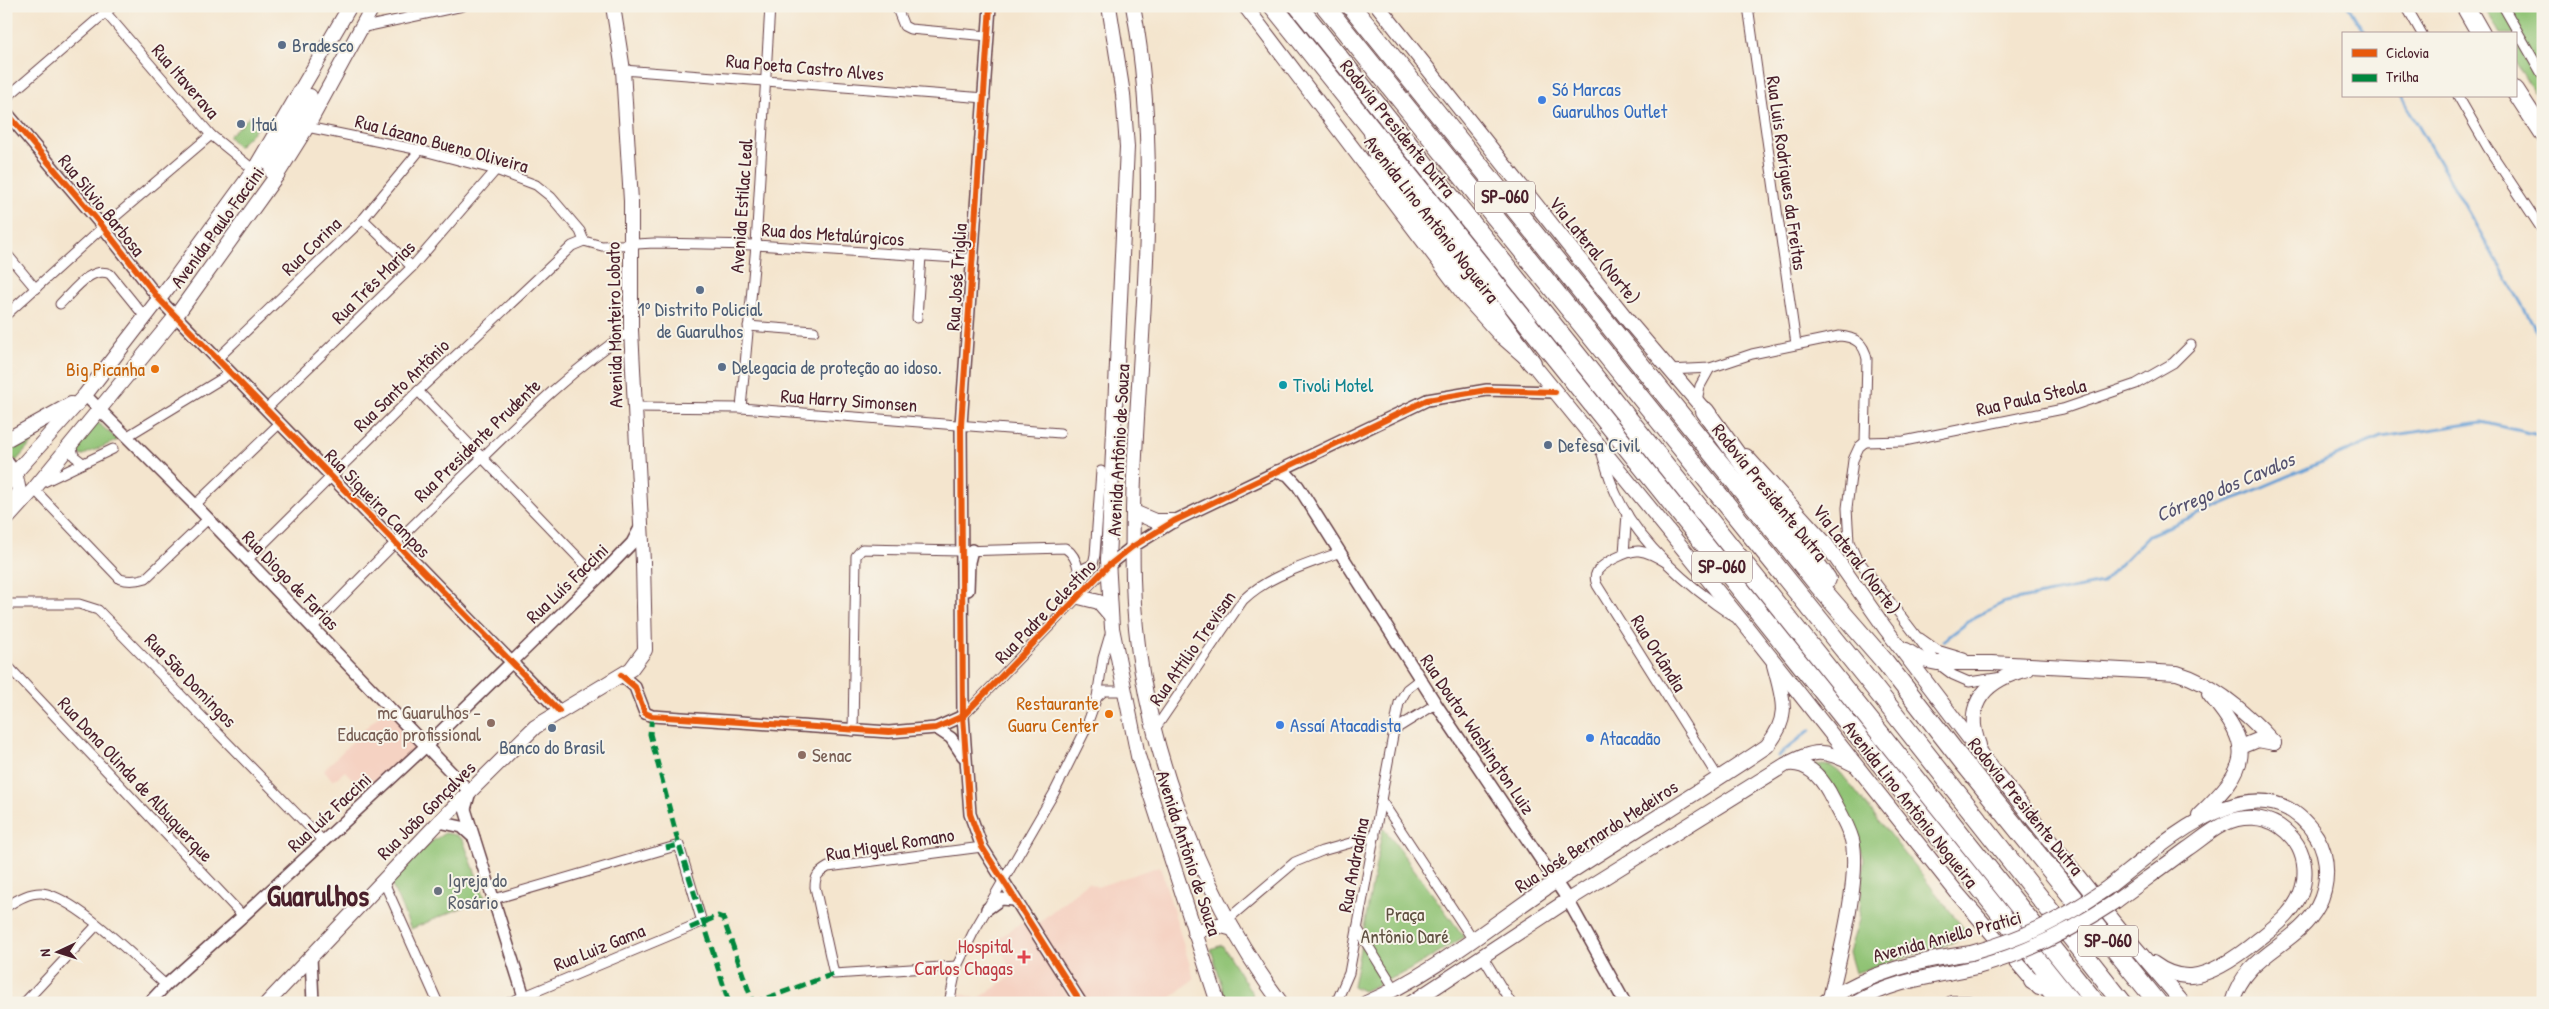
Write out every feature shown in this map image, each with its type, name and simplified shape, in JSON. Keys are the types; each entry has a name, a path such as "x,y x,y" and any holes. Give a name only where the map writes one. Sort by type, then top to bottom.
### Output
{"highway":[{"name":"Rodovia Presidente Dutra","path":"1273,6 2072,1003"},
{"name":"Rodovia Presidente Dutra","path":"1298,6 2096,1003"},
{"name":"Rodovia Presidente Dutra","path":"1325,6 1868,680 2123,1003"},
{"name":"Rodovia Presidente Dutra","path":"1351,6 1819,586 1885,662 1963,762 2158,1003"},
{"path":"2465,6 2480,32"},
{"path":"2516,92 2543,133"},
{"path":"1373,130 1378,156 1532,363"},
{"path":"1701,406 1761,485 1885,662"},
{"name":"SP-060","path":"1819,586 2032,890"},
{"path":"2033,981 2048,987 2061,1003"}],"main road":[{"name":"Avenida Paulo Faccini","path":"11,477 85,396 254,170 326,51 350,6"},
{"path":"343,60 345,41 364,6"},
{"name":"Avenida Paulo Faccini","path":"6,520 176,316 277,176 307,127 372,6"},
{"name":"Avenida Monteiro Lobato","path":"613,6 623,70 632,244 631,330 634,407 642,525 646,643"},
{"name":"Avenida Antônio de Souza","path":"1109,6 1123,94 1127,147 1108,566 1112,622 1123,691 1138,756 1216,1000"},
{"name":"Avenida Antônio de Souza","path":"1134,6 1143,72 1149,149 1132,547 1137,633 1155,729 1187,833 1199,864 1275,1000"},
{"name":"Avenida Lino Antônio Nogueira","path":"1245,6 1465,296 1500,335 1532,363 1556,392 1745,625 1958,894 2050,1003"},
{"name":"Via Lateral (Norte)","path":"1378,6 1617,308 1701,406 1826,544 1885,628 1984,758 2129,940 2183,1003"},
{"path":"277,176 272,172 270,163 323,72 326,51"},
{"path":"6,440 85,396"},
{"path":"6,510 19,491 11,477"},
{"path":"1134,512 1155,521 1174,520"},
{"path":"1079,597 1099,602 1112,622"},
{"path":"1885,628 1914,656 1937,663 1992,663 2177,673 2201,683 2240,710 2274,743 2258,740 2241,747"},
{"name":"Rua João Gonçalves","path":"267,1003 439,822 535,727 638,663 645,650 646,643"},
{"name":"Rua José Bernardo Medeiros","path":"1366,1003 1395,989 1473,940 1556,882 1687,800 1766,746 1782,724 1784,705 1773,660"},
{"path":"1984,758 1974,735 1973,716 1978,700 1989,685 2001,677 2045,666"},
{"path":"2182,831 2230,782 2239,764 2241,747 2237,730 2201,683"},
{"name":"Rua José Bernardo Medeiros","path":"1411,1003 1568,900 1785,765 1816,751 1834,754 1857,766"},
{"path":"1785,765 1804,765 1819,777 1834,802 1852,840 1854,874 1826,1000"},
{"path":"1687,800 1700,818"},
{"path":"2182,831 2231,805 2256,800 2267,801 2291,810 2299,817 2312,831 2325,855 2325,886 2319,905 2303,926 2248,971 2236,989 2232,1003"},
{"name":"Avenida Aniello Pratici","path":"1856,1003 1880,991 1908,982 2000,961 2053,939 2116,901 2225,823 2245,817 2267,821 2283,829 2295,840 2304,858 2306,871 2301,894 2287,915 2240,953 2199,974 2178,976 2150,961 2129,940"},
{"name":"Avenida Aniello Pratici","path":"1826,1000 1859,981 1885,971 1971,953 2033,932 2064,917 2107,888 2182,831"},
{"path":"1194,932 1231,924"},
{"path":"1952,1003 1968,1003"}],"street":[{"path":"6,98 103,10 113,6"},
{"path":"360,28 463,6"},
{"name":"Avenida Estilac Leal","path":"741,408 756,245 770,6"},
{"path":"896,6 906,28 988,36"},
{"name":"Rua José Triglia","path":"990,6 961,425 966,551 962,615 965,760 970,814 982,847 1014,900 1082,1003"},
{"name":"Rua Luis Rodrigues da Freitas","path":"1748,6 1796,344"},
{"path":"2406,6 2421,32"},
{"path":"2503,6 2543,76"},
{"name":"Rua Itaverava","path":"103,10 211,136 254,170"},
{"name":"Rua Poeta Castro Alves","path":"623,70 765,79 984,98"},
{"path":"2459,98 2488,148 2543,231"},
{"name":"Rua Silvio Barbosa","path":"6,112 103,227 159,299 176,316"},
{"name":"Rua Lázano Bueno Oliveira","path":"307,127 420,150 496,170 536,185 551,198 580,231 584,241"},
{"path":"6,315 103,227 211,136"},
{"name":"Rua Corina","path":"217,358 362,219 420,150"},
{"name":"Rua Três Marias","path":"266,410 412,267 496,170"},
{"path":"362,219 412,267"},
{"path":"584,241 602,246 632,244"},
{"name":"Rua Santo Antônio","path":"247,560 418,391 572,246 584,241"},
{"name":"Rua dos Metalúrgicos","path":"632,244 756,245 972,259"},
{"path":"6,253 36,289"},
{"path":"917,318 921,256"},
{"path":"60,304 93,273 103,271 110,274 145,317"},
{"name":"Rua Siqueira Campos","path":"176,316 559,711"},
{"path":"748,326 814,331"},
{"name":"Rua Presidente Prudente","path":"312,627 394,541 574,370 631,330"},
{"path":"1670,370 1710,368 1796,344 1839,336 1850,337 1859,342 1865,349 1868,359 1865,442 1859,447 1854,460 1847,508 1849,542 1865,572 1937,663 1953,675 1969,682 2001,677"},
{"name":"Rua Paula Steola","path":"1865,442 1904,441 2063,409 2136,384 2173,363 2191,345"},
{"path":"1701,406 1700,386 1710,368"},
{"path":"126,437 231,373"},
{"name":"Rua Padre Celestino","path":"621,675 632,683 645,713 652,716 853,731 919,731 936,728 963,716 1108,566 1132,547 1174,520 1427,400 1488,390 1556,392"},
{"path":"418,391 598,578"},
{"name":"Rua Diogo de Farias","path":"85,396 208,519 470,792"},
{"name":"Rua Harry Simonsen","path":"634,407 741,408 1060,433"},
{"path":"194,505 280,423"},
{"path":"71,444 74,456 83,463"},
{"name":"Avenida Lino Antônio Nogueira","path":"1599,447 1614,488 1627,514 1667,563 1687,582 1745,625"},
{"path":"113,448 35,487 120,579 133,582 146,578 208,519"},
{"path":"6,460 11,477"},
{"path":"1298,486 1300,460"},
{"path":"1078,571 1093,564 1101,471"},
{"name":"Rua Doutor Washington Luiz","path":"1277,471 1288,475 1298,486 1436,704 1568,900 1625,1003"},
{"path":"1627,514 1624,553 1632,551 1646,552 1667,563"},
{"name":"Rua Luís Faccini","path":"511,661 632,544 642,525"},
{"path":"853,731 856,556 862,549 966,551 1059,547 1073,554 1078,571 1079,597"},
{"name":"Rua Attilio Trevisan","path":"1155,729 1247,596 1265,583 1340,552"},
{"name":"Rua Orlândia","path":"1624,553 1598,571 1595,579 1597,585 1719,779"},
{"name":"Rua São Domingos","path":"6,604 79,604 98,610 324,841"},
{"path":"949,1003 957,966 987,909 1070,763 1098,697 1112,622"},
{"path":"1909,628 1927,643 1949,655 1992,663"},
{"name":"Rua Luíz Faccini","path":"166,985 426,746 511,661"},
{"name":"Rua Dona Olinda de Albuquerque","path":"6,664 243,916"},
{"name":"Rua Andradina","path":"1336,1003 1349,972 1396,715 1403,694 1420,679"},
{"path":"1098,697 1104,691 1123,691"},
{"path":"1394,730 1436,704"},
{"path":"936,728 951,738 958,746 965,760"},
{"path":"470,792 465,809 525,999"},
{"path":"1381,800 1473,940"},
{"path":"439,822 462,826 475,839"},
{"path":"1231,924 1295,862 1322,851 1375,836"},
{"name":"Rua Luiz Gama","path":"494,899 679,845 702,922 525,999 508,1003"},
{"name":"Rua Miguel Romano","path":"957,966 834,974 814,887 815,878 819,872 828,867 982,847"},
{"path":"383,880 438,1003"},
{"path":"6,907 30,894 41,893 56,897 97,924 166,985 149,1003"},
{"path":"987,909 1001,899 1014,900"},
{"path":"25,1002 97,924"},
{"path":"1358,928 1395,989"},
{"path":"311,956 313,1003"},
{"path":"1482,957 1511,1003"}],"shaded area":[{"path":"386,708 424,746 368,796 345,771 333,781 324,770"},
{"path":"1160,866 1194,979 1167,1001 1165,999 1158,1003 1087,1003 1037,924 1088,882 1097,887"},
{"name":"Hospital Carlos Chagas","path":"1022,922 1072,1003 956,1003 959,993 978,999 1014,974 995,941"}],"green space":[{"path":"2484,6 2543,6 2543,108 2516,63 2516,32 2499,32"},
{"path":"254,113 263,122 238,147 228,136"},
{"path":"96,421 118,440 81,456 73,448"},
{"path":"50,423 16,461 6,449 6,443"},
{"path":"1813,764 1831,766 1841,773 1969,935 1951,943 1855,973 1849,952 1859,920 1864,859 1856,835"},
{"name":"Praça Antônio Daré","path":"1383,827 1464,937 1406,972 1363,991 1353,986"},
{"path":"445,833 456,835 463,840 485,898 411,929 390,881 431,842"},
{"path":"1222,945 1252,993 1255,1003 1227,1003 1211,949"}],"waterway":[{"path":"2348,6 2364,32"},
{"path":"2402,98 2543,341"},
{"name":"Córrego dos Cavalos","path":"1943,641 1975,617 2005,602 2102,583 2149,535 2381,437 2482,422 2543,436"},
{"name":"Córrego dos Cavalos","path":"1778,756 1810,730"}],"marked path":[{"path":"652,716 650,734 679,845 729,1003"},
{"path":"666,848 679,845"},
{"path":"690,928 718,916 723,918 753,1003"},
{"path":"753,1003 834,974"}],"cycle path":[{"path":"990,6 961,425 963,716 970,814 982,847 1081,1003"},
{"path":"6,112 103,227 159,299 559,711"},
{"path":"621,675 635,687 645,713 652,716 889,732 936,728 963,716 1108,566 1132,547 1174,521 1427,400 1487,390 1555,392"}],"place":[{"name":"Bradesco","path":"282,45"},
{"name":"Só Marcas Guarulhos Outlet","path":"1542,100"},
{"name":"Itaú","path":"241,124"},
{"name":"1º Distrito Policial de Guarulhos","path":"700,290"},
{"name":"Delegacia de proteção ao idoso.","path":"722,367"},
{"name":"Big Picanha","path":"155,369"},
{"name":"Tivoli Motel","path":"1283,385"},
{"name":"Defesa Civil","path":"1548,445"},
{"name":"Restaurante Guaru Center","path":"1109,714"},
{"name":"mc Guarulhos - Educação profissional","path":"491,723"},
{"name":"Assaí Atacadista","path":"1280,725"},
{"name":"Banco do Brasil","path":"552,728"},
{"name":"Atacadão","path":"1590,738"},
{"name":"Senac","path":"802,755"},
{"name":"Igreja do Rosário","path":"438,891"},
{"name":"Hospital Carlos Chagas","path":"1024,957"}],"district":[{"name":"Guarulhos","path":"318,896"}]}
